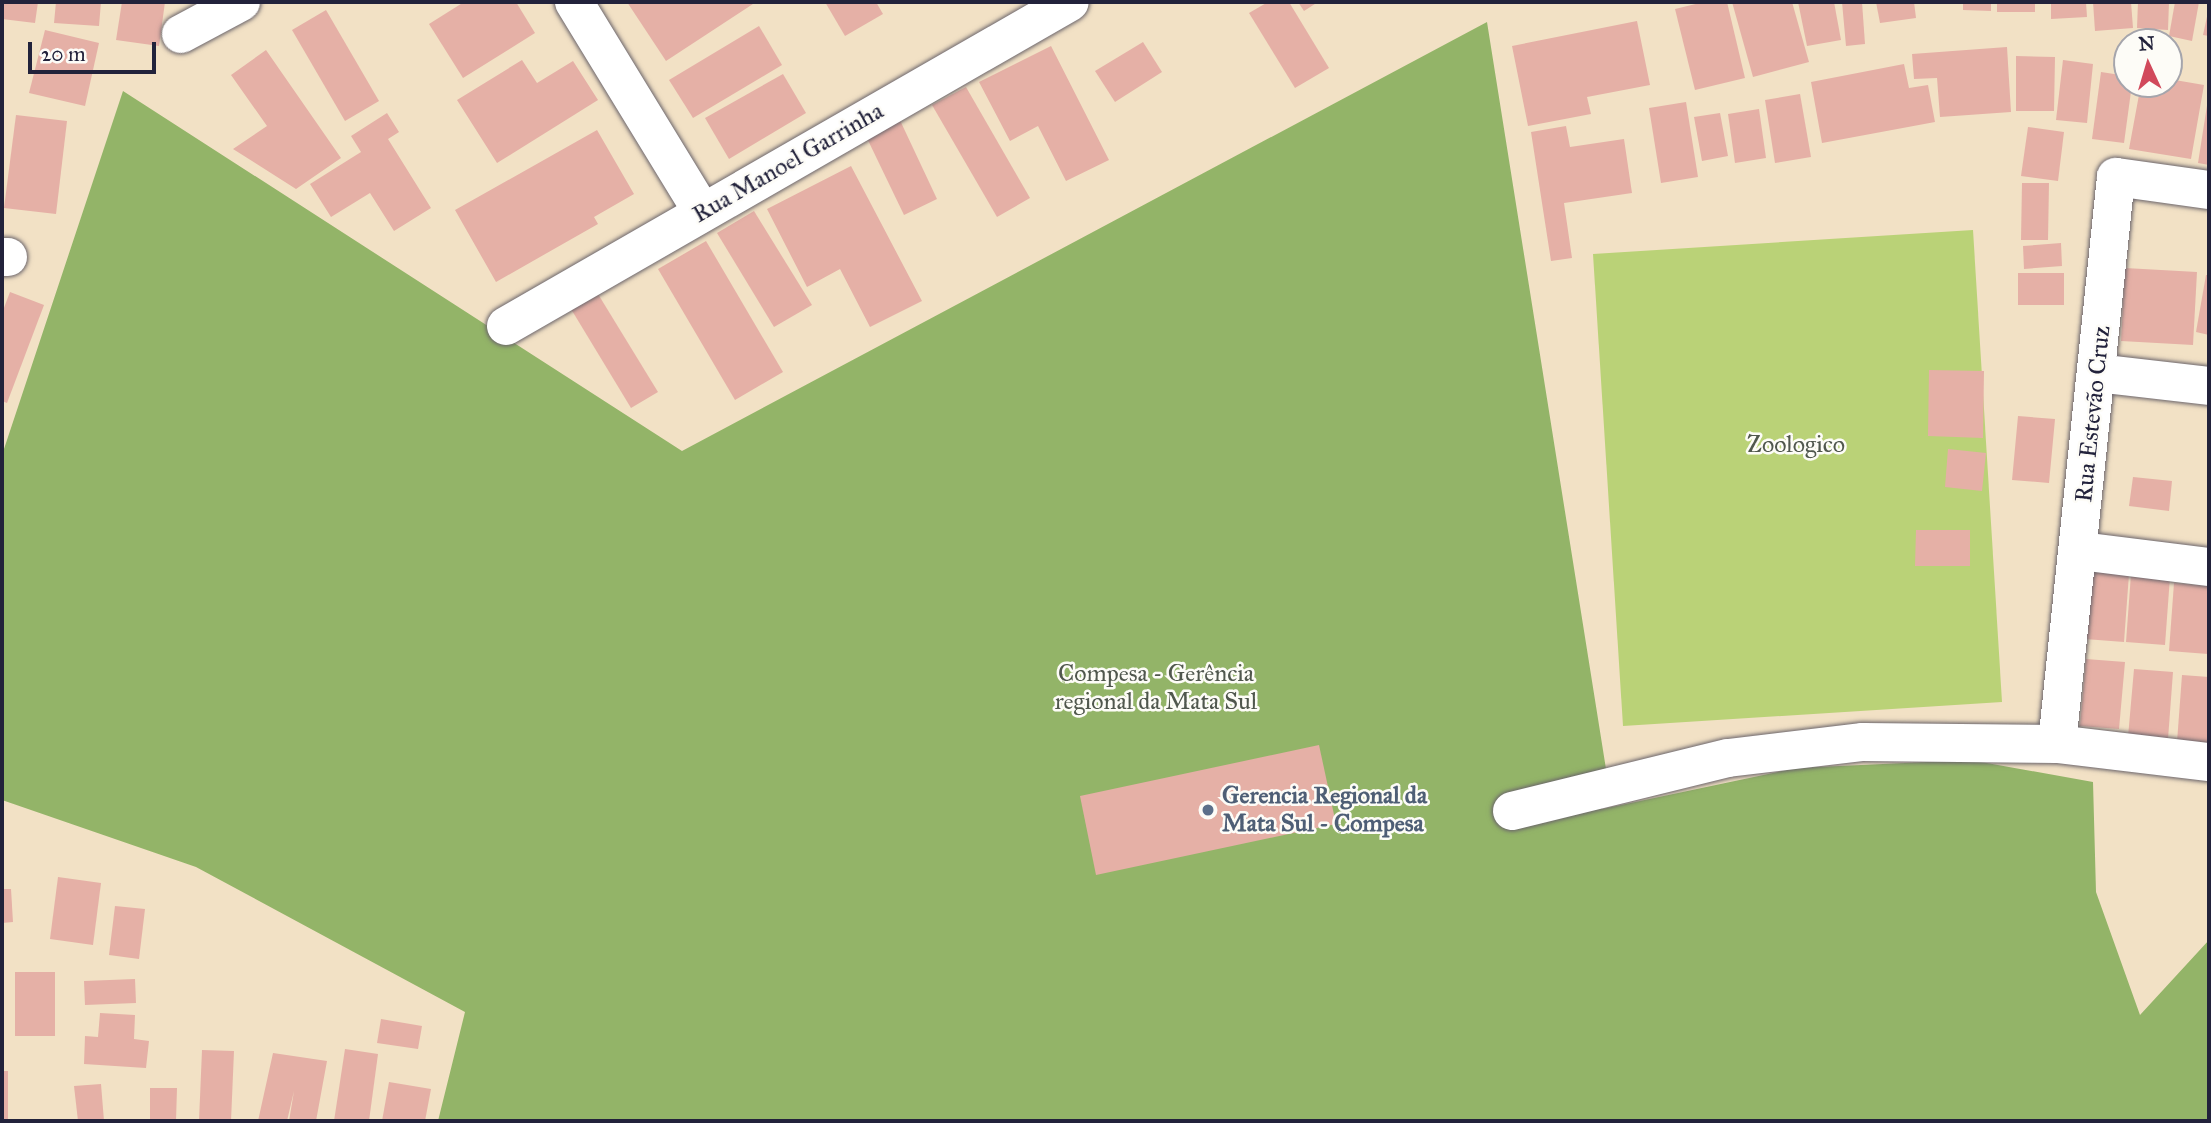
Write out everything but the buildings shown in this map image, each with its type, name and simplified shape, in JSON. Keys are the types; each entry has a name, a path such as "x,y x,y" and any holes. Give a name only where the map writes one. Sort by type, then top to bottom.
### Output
{"street":[{"path":"181,34 241,2"},
{"path":"574,2 702,212"},
{"name":"Rua Manoel Garrinha","path":"506,326 1070,2"},
{"name":"Rua Estevão Cruz","path":"2057,744 2080,551 2116,177 2209,190"},
{"path":"2097,373 2209,386"},
{"path":"2080,551 2209,567"},
{"path":"1512,811 1728,758 1863,742 2057,744 2209,762"}],"green space":[{"name":"Compesa - Gerência regional da Mata Sul","path":"1487,22 1606,769 1602,809 1796,768 1970,760 2093,782 2096,892 2140,1015 2209,940 2209,1121 438,1121 465,1012 196,867 2,800 2,455 123,91 682,451"},
{"name":"Zoologico","path":"1973,230 2002,702 1623,726 1593,254"}],"place":[{"name":"Gerencia Regional da Mata Sul - Compesa","path":"1208,810"}]}
